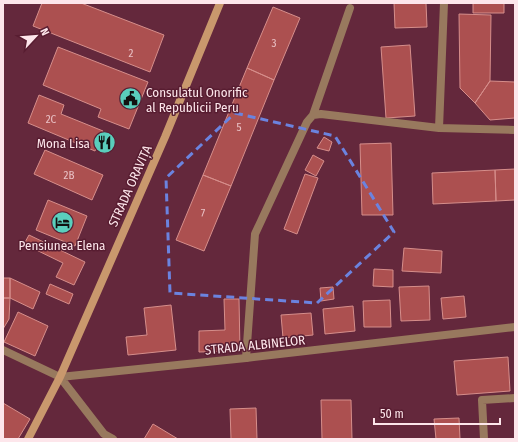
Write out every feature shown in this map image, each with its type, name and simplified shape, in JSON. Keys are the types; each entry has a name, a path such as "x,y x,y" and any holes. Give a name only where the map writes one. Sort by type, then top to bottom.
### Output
{"main road":[{"name":"STRADA ORAVIȚA","path":"28,439 60,377 165,137 220,3"}],"street":[{"path":"439,128 444,3"},
{"path":"246,358 255,234 307,122 313,115 350,8"},
{"path":"313,115 321,114 439,128 515,130"},
{"name":"STRADA ALBINELOR","path":"60,377 246,358 515,327"},
{"path":"3,350 60,377 104,434 114,439"},
{"path":"484,439 482,400 515,398"}],"highlighted area":[{"path":"235,113 335,136 394,232 317,303 170,293 166,178"}],"building":[{"path":"42,3 81,3 164,35 150,72 33,26"},
{"path":"394,3 426,3 427,27 395,28"},
{"path":"473,3 504,3 504,13 473,13"},
{"path":"273,7 300,18 274,80 247,68"},
{"path":"459,14 491,15 490,81 475,103 460,88"},
{"path":"410,45 415,116 386,118 381,47"},
{"path":"58,47 148,82 129,129 98,117 101,109 43,85"},
{"path":"247,68 274,80 231,186 203,175"},
{"path":"490,81 515,82 515,118 490,120 475,103"},
{"path":"39,95 64,105 61,114 103,131 95,151 28,123"},
{"path":"324,137 332,142 329,151 317,148"},
{"path":"391,143 393,215 362,215 360,144"},
{"path":"45,150 103,175 92,200 34,174"},
{"path":"313,155 324,161 316,176 305,170"},
{"path":"515,169 515,200 496,201 495,170"},
{"path":"495,170 496,201 433,204 432,173"},
{"path":"305,174 318,178 297,234 284,229"},
{"path":"203,175 231,186 204,251 176,240"},
{"name":"Pensiunea Elena","path":"48,200 87,216 75,246 36,230"},
{"path":"29,235 85,262 74,285 56,277 63,263 24,244"},
{"path":"404,248 442,251 441,273 402,271"},
{"path":"374,269 393,270 393,287 373,286"},
{"path":"3,278 10,278 10,298 3,298"},
{"path":"10,278 40,292 33,309 10,298"},
{"path":"50,284 73,294 69,304 46,294"},
{"path":"429,286 430,320 401,321 399,287"},
{"path":"333,287 334,299 321,301 320,288"},
{"path":"464,296 466,317 443,319 441,298"},
{"path":"3,298 10,298 9,319 3,329"},
{"path":"224,299 239,299 240,351 199,352 199,331 225,330"},
{"path":"390,300 391,327 364,327 363,301"},
{"path":"171,305 176,350 128,355 126,337 147,335 144,308"},
{"path":"353,306 355,331 325,334 323,309"},
{"path":"18,312 48,326 35,356 4,342"},
{"path":"311,313 313,335 283,338 281,315"},
{"path":"508,357 510,391 457,395 454,361"},
{"path":"321,400 351,400 352,439 322,439"},
{"path":"3,403 30,419 18,439 3,439"},
{"path":"256,408 257,439 231,439 230,409"},
{"path":"459,418 460,439 436,439 434,419"},
{"path":"153,424 178,439 144,439"}],"place":[{"name":"Consulatul Onorific al Republicii Peru","path":"131,99"},
{"name":"Mona Lisa","path":"105,143"},
{"name":"Pensiunea Elena","path":"62,223"}]}
